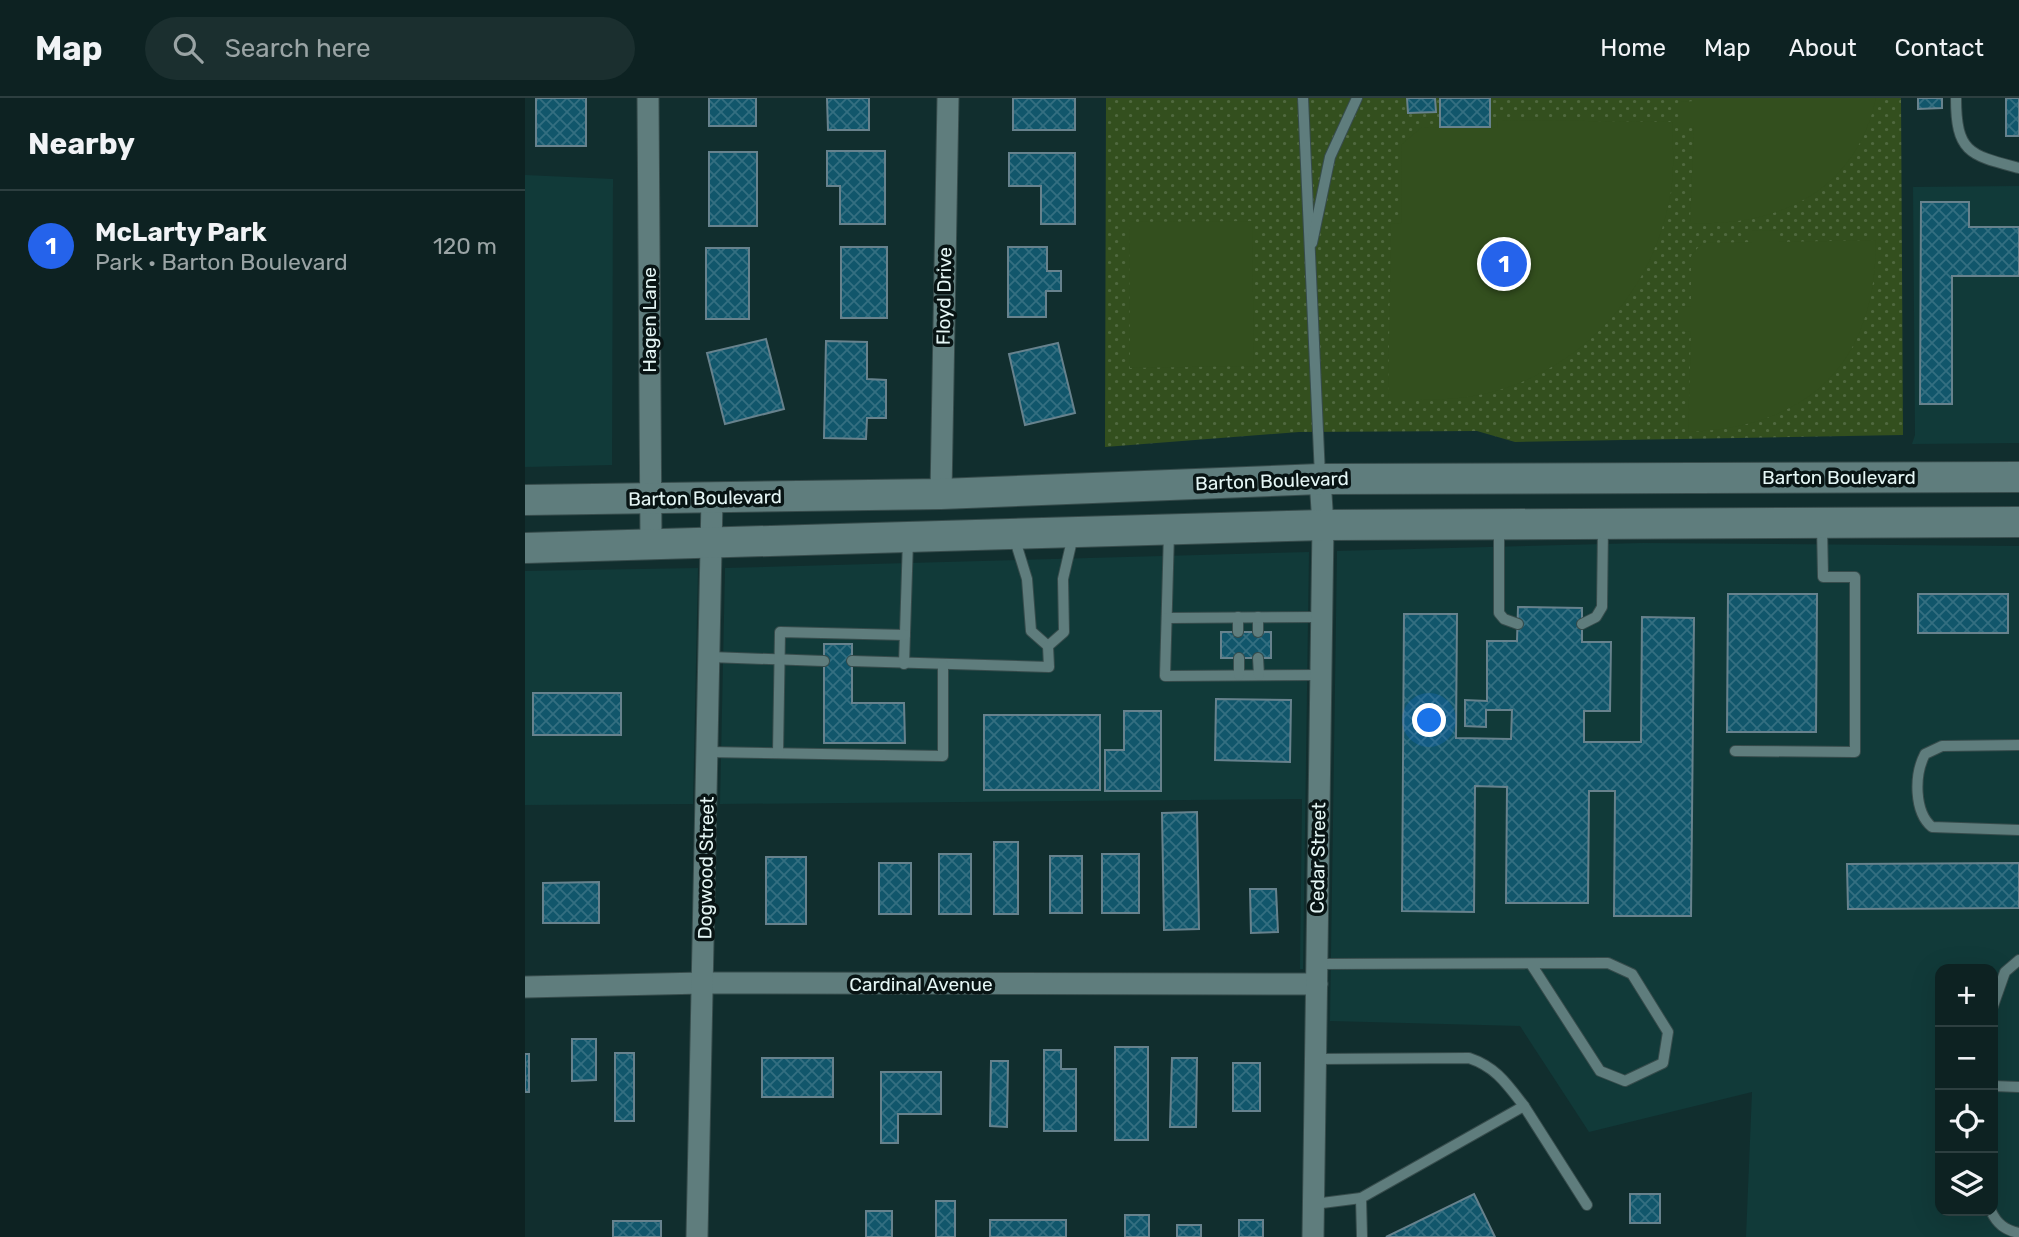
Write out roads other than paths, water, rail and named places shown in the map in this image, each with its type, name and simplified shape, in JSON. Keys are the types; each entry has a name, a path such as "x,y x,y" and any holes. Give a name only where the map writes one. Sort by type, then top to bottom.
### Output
{"main road":[{"name":"Barton Boulevard","path":"525,500 941,494 1320,479 2019,477"},
{"path":"525,548 651,542 1323,525 2019,522"}],"street":[{"name":"Hagen Lane","path":"648,98 651,542"},
{"name":"Floyd Drive","path":"941,494 948,98"},
{"name":"Cedar Street","path":"1313,1237 1323,525 1320,479"},
{"name":"Dogwood Street","path":"697,1237 712,499"},
{"name":"Cardinal Avenue","path":"525,987 1317,974"}],"lane":[{"path":"1303,98 1308,260 1320,479"},
{"path":"1308,260 1329,157 1357,98"},
{"path":"1956,98 1960,140 1966,148 1973,155 2019,168"},
{"path":"1735,751 1855,752 1855,577 1823,577 1822,523"},
{"path":"1499,524 1499,613 1504,619 1518,624"},
{"path":"1582,624 1597,617 1602,607 1603,524"},
{"path":"1169,529 1165,676 1321,675"},
{"path":"1048,646 1064,632 1063,579 1073,531"},
{"path":"852,661 1049,667 1048,646 1031,631 1027,579 1013,533"},
{"path":"904,664 908,536"},
{"path":"1238,617 1238,632"},
{"path":"1258,617 1258,632"},
{"path":"1167,618 1322,617"},
{"path":"778,753 780,632 905,635"},
{"path":"710,657 824,661"},
{"path":"1238,658 1238,675"},
{"path":"1258,658 1259,675"},
{"path":"708,752 943,756 943,664"},
{"path":"2019,745 1942,746 1924,754 1920,767 1919,809 1923,819 1932,827 2019,830"},
{"path":"1998,992 2005,972 2019,960"},
{"path":"1317,974 1531,964 1608,963 1632,974 1668,1032 1663,1063 1625,1081 1600,1071 1531,964"},
{"path":"1316,1059 1469,1058 1488,1064 1499,1073 1524,1106 1587,1205"},
{"path":"1998,1086 2019,1087"},
{"path":"1314,1204 1361,1198 1524,1106"},
{"path":"1361,1198 1362,1237"},
{"path":"1993,1216 2007,1230 2019,1233"}],"place":[{"name":"McLarty Park","path":"1504,264"}]}
